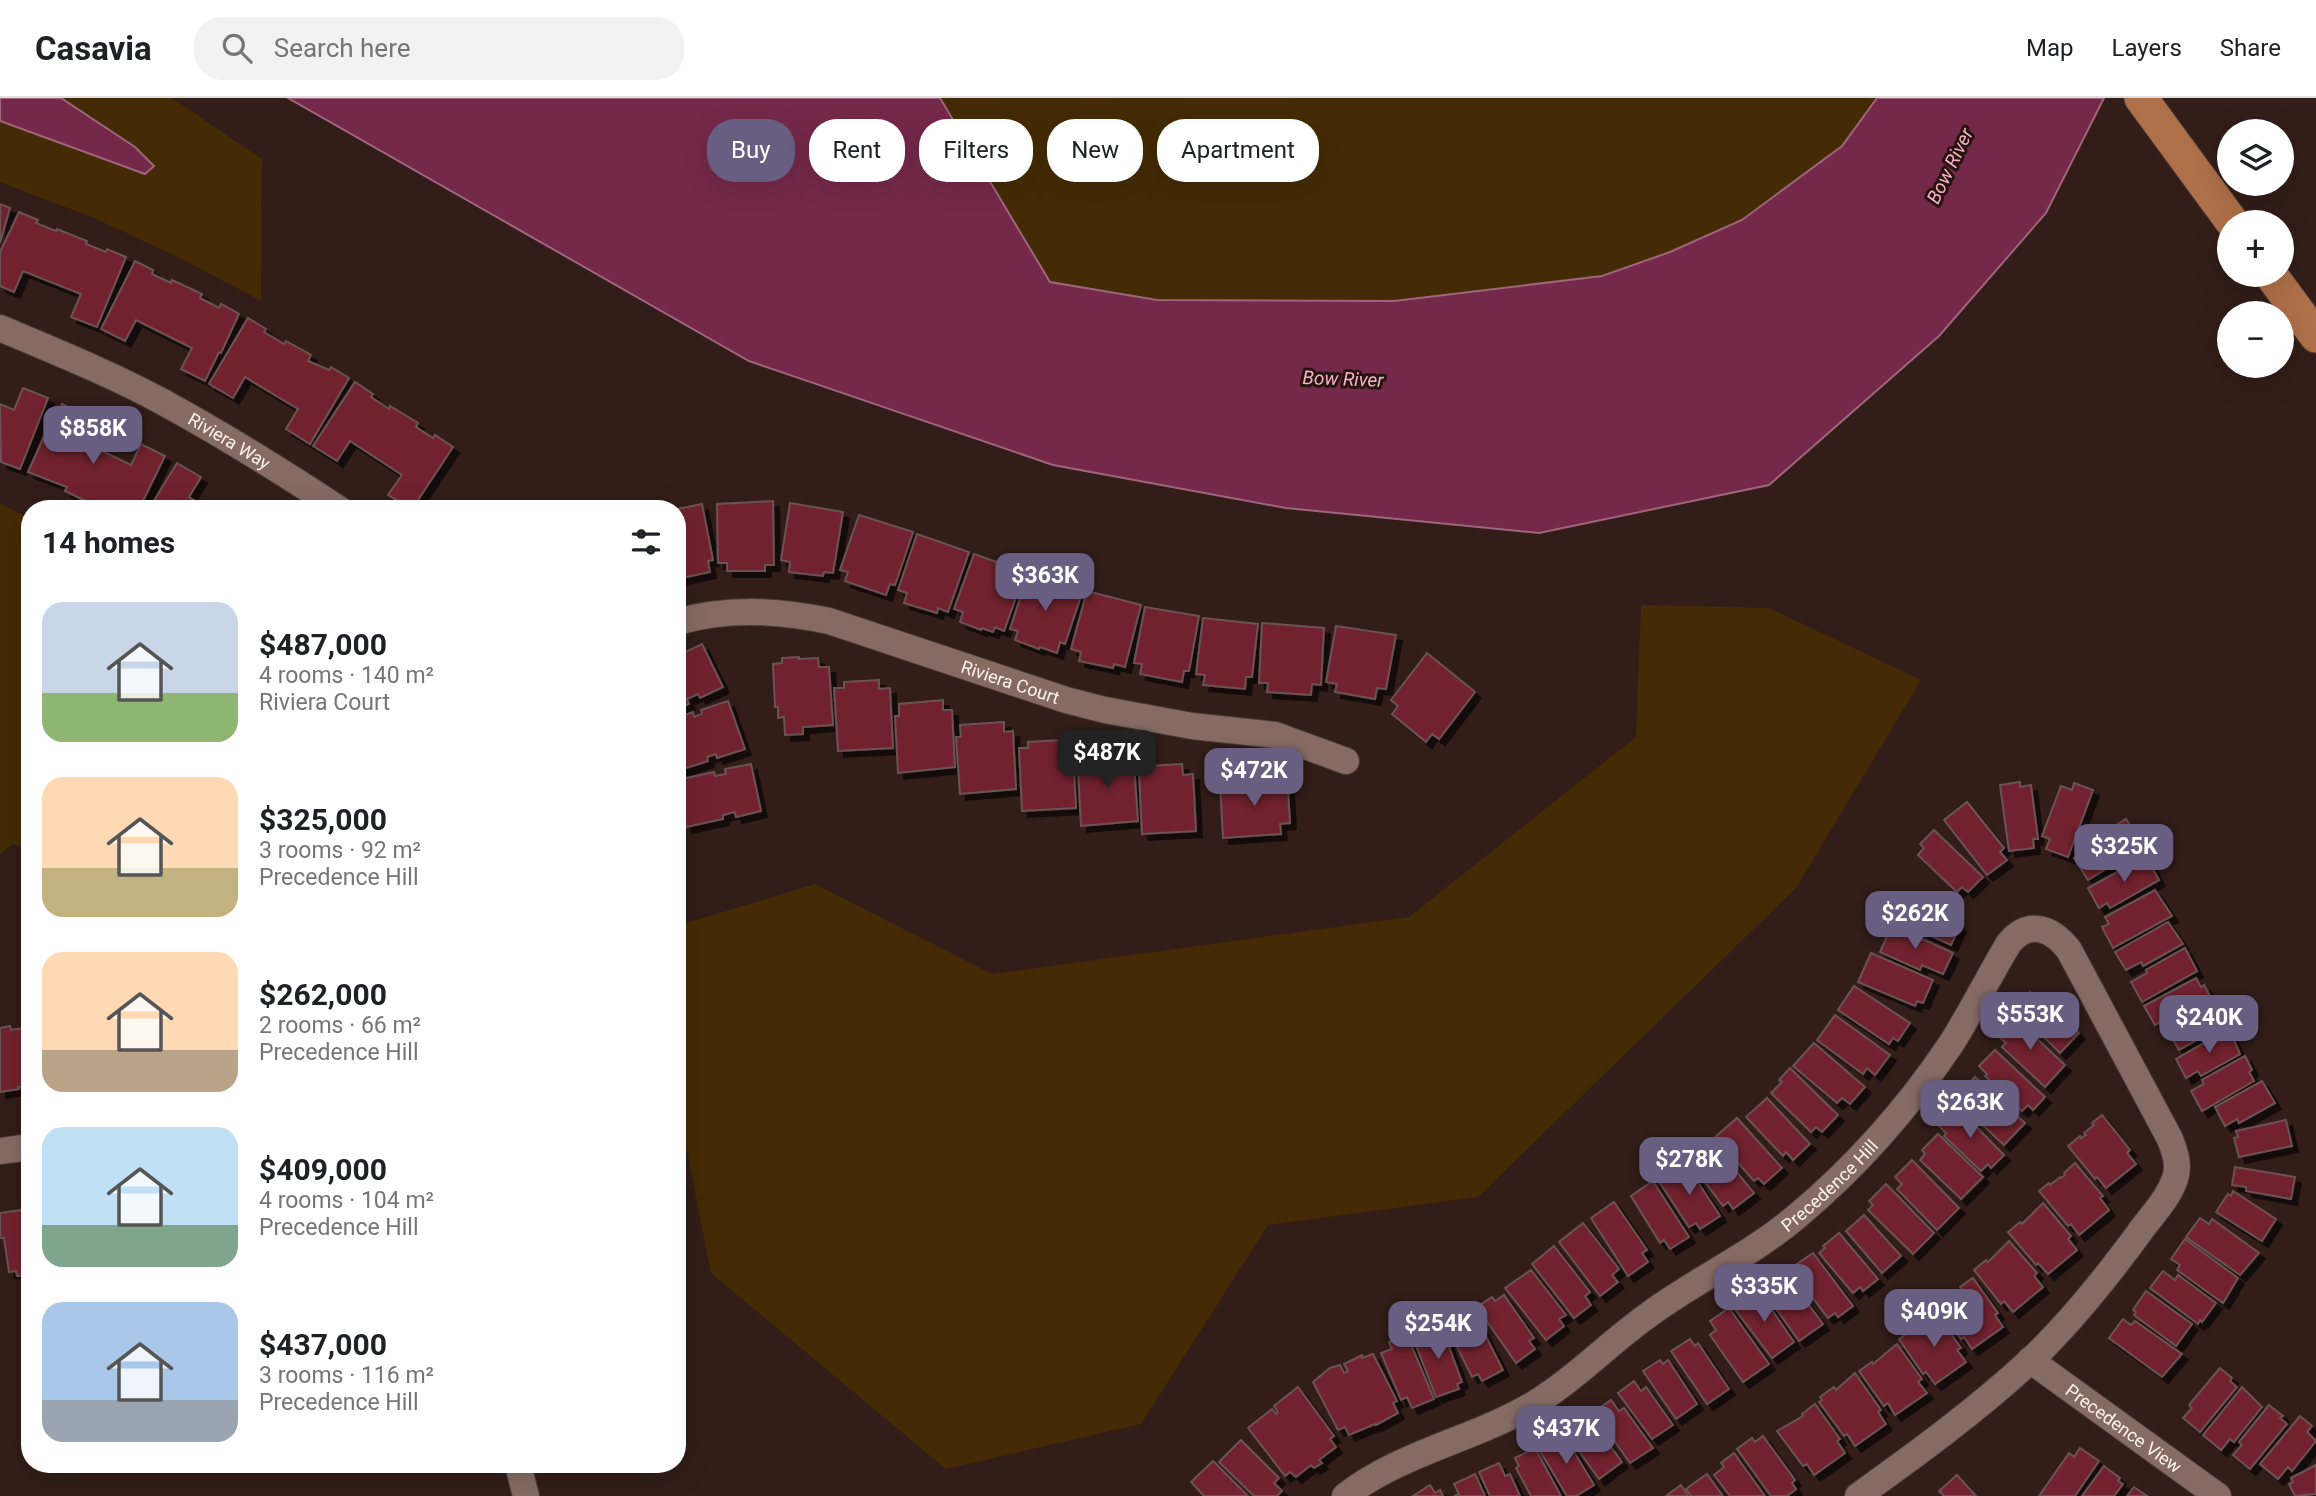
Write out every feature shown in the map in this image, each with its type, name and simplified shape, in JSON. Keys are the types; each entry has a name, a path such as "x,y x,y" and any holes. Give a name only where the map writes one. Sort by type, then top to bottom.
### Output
{"main road":[{"path":"2141,98 2223,210"},
{"path":"2280,287 2316,336"}],"street":[{"name":"Riviera Way","path":"0,328 71,357 161,401 259,457 325,500"},
{"name":"Riviera Court","path":"686,620 731,612 785,613 829,621 1066,700 1154,720 1275,735 1346,761"},
{"name":"Precedence Hill","path":"1345,1496 1401,1461 1493,1425 1550,1394 1647,1315 1736,1260 1796,1217 1870,1147 1903,1109 1952,1042 2009,943 2016,934 2032,927 2053,934 2069,950 2170,1139 2177,1163 2172,1184 2131,1244 2076,1311 2030,1360 1948,1430 1858,1496"},
{"path":"0,1151 21,1148"},
{"name":"Precedence View","path":"2030,1360 2218,1496"},
{"path":"520,1473 526,1496"}],"shaded area":[{"path":"0,98 172,98 262,159 261,301 182,259 94,218 0,182"},
{"path":"940,98 1877,98 1842,146 1742,220 1670,252 1602,276 1394,301 1157,300 1050,282 990,182 1033,182 1033,119 953,119"},
{"path":"0,503 21,514 21,847 13,844 0,854"},
{"path":"1641,605 1769,608 1921,680 1796,888 1478,1197 1268,1225 1141,1424 946,1469 711,1273 686,1146 686,923 815,884 992,974 1409,917 1636,737"}],"water":[{"path":"0,98 61,98 135,147 154,166 145,174 0,121"},
{"name":"Bow River","path":"288,98 940,98 953,119 919,119 919,182 990,182 1050,282 1157,300 1394,301 1602,276 1670,252 1742,220 1842,146 1877,98 2104,98 2046,213 1939,336 1769,485 1539,533 1286,508 1053,465 749,361"}],"building":[{"path":"0,204 10,208 0,243"},
{"path":"19,212 38,220 36,223 87,241 86,244 106,252 107,249 126,257 97,327 71,317 81,294 23,271 14,292 0,286 0,252"},
{"path":"135,261 153,270 152,274 202,294 200,298 219,308 221,304 239,314 205,381 181,369 192,348 136,320 125,341 101,329"},
{"path":"248,318 284,344 286,341 311,355 308,361 329,370 331,367 349,378 310,444 286,429 298,409 245,377 233,398 209,384"},
{"path":"355,382 389,409 390,406 418,423 416,427 453,447 418,500 397,500 388,495 402,475 350,441 337,461 313,446"},
{"path":"23,388 48,398 20,469 1,462 0,404 14,410"},
{"path":"62,404 85,416 75,438 131,465 141,444 165,456 143,500 84,500 65,491 67,487 28,472"},
{"path":"177,463 201,477 189,497 194,500 154,500"},
{"path":"773,501 774,565 765,565 765,571 727,571 727,563 718,563 717,504"},
{"path":"790,503 843,512 833,573 824,572 823,576 789,572 790,562 781,560"},
{"path":"702,504 713,560 708,561 710,572 686,577 686,507"},
{"path":"859,515 913,532 895,585 890,584 886,595 845,581 848,572 840,570"},
{"path":"917,534 969,552 948,612 938,608 937,613 904,603 907,593 898,590"},
{"path":"974,554 1025,572 1004,631 995,627 993,632 982,628 981,630 960,622 963,612 954,609"},
{"path":"1028,574 1083,590 1065,644 1060,642 1057,653 1015,640 1018,631 1010,629"},
{"path":"1087,591 1141,605 1125,667 1114,664 1113,668 1079,661 1081,652 1071,649"},
{"path":"1145,607 1199,616 1189,671 1184,671 1182,682 1140,674 1142,664 1134,663"},
{"path":"1203,618 1258,624 1252,677 1246,677 1245,689 1203,685 1205,675 1196,674"},
{"path":"1262,623 1324,628 1321,685 1312,684 1311,695 1267,692 1268,683 1259,683"},
{"path":"1336,626 1396,635 1386,689 1377,688 1375,699 1335,692 1337,684 1326,682"},
{"path":"702,644 723,687 700,698 698,694 687,699 689,704 686,705 686,652"},
{"path":"1427,653 1475,692 1439,739 1432,734 1426,742 1392,714 1398,706 1391,700"},
{"path":"782,658 818,658 819,667 829,667 833,725 803,727 803,734 785,735 784,717 778,718 778,707 775,707 773,664 782,663"},
{"path":"879,680 879,689 890,688 893,748 838,751 834,688 844,688 844,682"},
{"path":"943,700 943,710 952,710 955,767 898,773 895,716 899,716 899,704"},
{"path":"728,701 745,749 717,758 716,754 707,757 708,761 686,768 686,715 693,712 694,717 702,714 701,710"},
{"path":"1004,722 1004,732 1013,731 1016,789 960,794 956,737 961,737 960,725"},
{"path":"1062,740 1063,750 1073,749 1076,808 1022,811 1019,748 1028,748 1028,742"},
{"path":"1126,754 1127,764 1134,764 1138,821 1081,826 1078,770 1082,769 1081,757"},
{"path":"751,764 761,811 736,817 735,812 723,815 723,819 686,827 686,778 714,772 715,776 726,774 725,769"},
{"path":"1182,764 1183,775 1193,774 1196,831 1142,834 1139,772 1148,771 1148,766"},
{"path":"1283,779 1284,789 1288,789 1290,823 1280,824 1281,834 1223,838 1220,783"},
{"path":"2020,782 2020,787 2031,785 2038,839 2033,839 2034,848 2009,851 2000,785"},
{"path":"2074,783 2093,790 2068,857 2046,849 2050,839 2042,836 2061,786 2072,790"},
{"path":"1967,802 2004,848 2000,852 2007,860 1987,875 1944,820"},
{"path":"2126,819 2143,846 2088,880 2074,858 2082,853 2080,848"},
{"path":"1934,830 1983,877 1968,892 1962,887 1957,892 1918,855 1924,848 1920,844"},
{"path":"2146,856 2159,880 2110,908 2107,903 2099,908 2088,888"},
{"path":"2155,890 2172,916 2113,948 2102,927 2109,924 2105,917"},
{"path":"1907,895 1954,916 1951,922 1960,926 1951,945 1896,920"},
{"path":"2168,922 2183,944 2143,966 2141,962 2126,970 2115,952"},
{"path":"1892,925 1953,953 1943,974 1922,965 1920,970 1880,952"},
{"path":"2185,948 2197,971 2142,1002 2131,982 2147,973 2146,970"},
{"path":"1871,953 1933,980 1923,1003 1917,1001 1915,1006 1858,982"},
{"path":"2196,978 2201,987 2204,985 2212,1000 2169,1023 2167,1019 2155,1025 2144,1006"},
{"path":"1854,986 1910,1023 1898,1041 1893,1038 1889,1044 1838,1010"},
{"path":"2030,992 2037,999 2041,995 2079,1033 2060,1053 2032,1025 2030,1028 2013,1011"},
{"path":"2210,1004 2222,1026 2179,1050 2166,1028"},
{"path":"1835,1015 1890,1055 1875,1075 1867,1068 1863,1074 1817,1040"},
{"path":"2014,1017 2065,1065 2045,1087 2002,1047 2006,1043 1997,1035"},
{"path":"10,1026 11,1030 21,1029 21,1087 0,1092 0,1028"},
{"path":"2229,1029 2240,1054 2201,1076 2198,1071 2186,1078 2176,1059"},
{"path":"1814,1043 1865,1087 1850,1104 1842,1098 1837,1103 1793,1066"},
{"path":"1995,1050 2045,1097 2033,1110 2028,1105 2022,1111 1985,1076 1987,1074 1979,1066"},
{"path":"2245,1056 2254,1081 2202,1111 2191,1091 2204,1084 2202,1080"},
{"path":"1790,1068 1838,1115 1822,1132 1816,1127 1811,1132 1771,1093 1782,1082 1779,1080"},
{"path":"1975,1077 2025,1123 2004,1145 1961,1105 1965,1101 1958,1095"},
{"path":"2262,1081 2275,1103 2239,1123 2237,1119 2225,1126 2215,1107"},
{"path":"1767,1098 1810,1144 1793,1160 1786,1152 1783,1156 1746,1117"},
{"path":"1956,1106 2004,1155 1991,1168 1988,1164 1981,1171 1944,1136 1946,1133 1938,1125"},
{"path":"2102,1115 2130,1150 2127,1153 2136,1164 2106,1188 2097,1177 2095,1179 2068,1146 2080,1136 2081,1138 2086,1135 2084,1133 2094,1125 2092,1123"},
{"path":"1737,1118 1782,1168 1764,1184 1758,1178 1754,1181 1715,1137"},
{"path":"2286,1120 2292,1146 2239,1157 2234,1138 2238,1137 2236,1131"},
{"path":"1938,1134 1983,1177 1961,1199 1920,1160 1925,1154 1922,1150"},
{"path":"1710,1139 1754,1193 1733,1209 1728,1202 1723,1206 1686,1157"},
{"path":"1912,1160 1959,1208 1937,1230 1897,1189 1902,1184 1895,1177"},
{"path":"1684,1161 1720,1216 1700,1229 1696,1223 1689,1227 1658,1180"},
{"path":"2075,1163 2103,1196 2100,1198 2109,1210 2079,1235 2039,1191 2065,1175"},
{"path":"2235,1167 2295,1177 2291,1199 2246,1191 2246,1187 2232,1185"},
{"path":"1653,1181 1689,1237 1670,1249 1664,1240 1660,1243 1631,1196"},
{"path":"1886,1184 1934,1233 1913,1254 1868,1210 1873,1205 1869,1201"},
{"path":"2233,1191 2276,1219 2262,1241 2216,1212"},
{"path":"1614,1202 1647,1250 1642,1253 1648,1262 1628,1276 1591,1218"},
{"path":"2043,1203 2071,1236 2068,1239 2077,1250 2048,1274 2038,1263 2036,1265 2008,1232 2020,1222 2022,1224"},
{"path":"21,1210 21,1276 17,1276 16,1271 9,1272 4,1238 0,1238 0,1213"},
{"path":"1864,1215 1901,1256 1882,1273 1846,1231"},
{"path":"2200,1218 2209,1224 2212,1219 2259,1253 2240,1275 2186,1237"},
{"path":"1583,1223 1619,1269 1612,1275 1618,1282 1600,1296 1559,1242"},
{"path":"1839,1233 1878,1279 1863,1291 1860,1287 1853,1293 1819,1253 1825,1248 1823,1246"},
{"path":"2185,1239 2238,1278 2223,1303 2177,1270 2180,1265 2171,1259"},
{"path":"2009,1241 2037,1273 2034,1276 2043,1287 2013,1312 2004,1301 2001,1304 1974,1270 1986,1260 1988,1262"},
{"path":"1554,1246 1590,1292 1585,1296 1591,1305 1574,1318 1532,1264"},
{"path":"1813,1253 1853,1306 1838,1317 1835,1313 1828,1318 1798,1278 1801,1276 1794,1266"},
{"path":"1531,1270 1566,1315 1559,1319 1564,1326 1546,1340 1505,1288"},
{"path":"2163,1271 2175,1280 2178,1275 2216,1303 2202,1322 2200,1320 2198,1324 2150,1288"},
{"path":"1785,1273 1823,1324 1799,1341 1769,1299 1773,1296 1767,1287"},
{"path":"1973,1278 1998,1313 1995,1315 2003,1327 1972,1349 1964,1337 1961,1339 1935,1303 1956,1291 1958,1293 1962,1289 1960,1287"},
{"path":"1759,1291 1794,1342 1772,1358 1734,1308"},
{"path":"2146,1291 2192,1324 2176,1346 2134,1315 2136,1312 2133,1310"},
{"path":"1504,1295 1534,1338 1529,1341 1535,1349 1516,1363 1477,1307 1492,1297 1495,1301"},
{"path":"1729,1308 1769,1364 1743,1382 1710,1335 1716,1330 1710,1321"},
{"path":"1472,1309 1503,1370 1482,1381 1478,1374 1472,1377 1445,1323"},
{"path":"1936,1313 1961,1348 1957,1350 1966,1362 1935,1384 1926,1372 1923,1374 1899,1339 1912,1330 1913,1332"},
{"path":"2123,1319 2131,1325 2135,1321 2182,1354 2162,1377 2109,1338"},
{"path":"1441,1325 1462,1382 1457,1384 1459,1389 1436,1397 1412,1335"},
{"path":"1407,1335 1434,1399 1412,1408 1407,1397 1401,1400 1381,1353 1392,1349 1389,1342"},
{"path":"1690,1339 1695,1346 1698,1343 1729,1389 1707,1404 1671,1351"},
{"path":"1897,1344 1922,1379 1918,1382 1927,1393 1895,1415 1888,1403 1884,1406 1859,1371 1872,1362 1873,1364"},
{"path":"1373,1354 1397,1401 1393,1403 1398,1413 1349,1435 1345,1427 1338,1430 1313,1382 1330,1368 1340,1365 1344,1373 1348,1371 1344,1364 1362,1355 1362,1358"},
{"path":"1660,1360 1663,1364 1668,1360 1697,1404 1676,1419 1643,1371"},
{"path":"2220,1368 2232,1378 2230,1381 2237,1387 2200,1432 2183,1418 2192,1408 2189,1405"},
{"path":"1855,1373 1881,1410 1878,1412 1886,1424 1855,1446 1847,1434 1844,1436 1819,1402 1822,1400 1820,1397 1834,1387 1836,1390"},
{"path":"1634,1381 1641,1391 1646,1387 1673,1425 1652,1439 1618,1393"},
{"path":"1298,1387 1334,1436 1330,1439 1336,1447 1319,1460 1322,1463 1314,1468 1311,1465 1296,1477 1290,1472 1285,1476 1248,1428 1272,1409 1276,1414 1278,1412 1274,1406"},
{"path":"2242,1387 2262,1407 2234,1442 2230,1439 2221,1450 2203,1435"},
{"path":"1611,1400 1619,1411 1624,1408 1653,1448 1630,1463 1594,1412"},
{"path":"1815,1404 1840,1439 1837,1441 1845,1453 1814,1475 1807,1464 1803,1466 1777,1431 1803,1416 1802,1414"},
{"path":"2269,1405 2283,1416 2280,1418 2287,1424 2250,1469 2233,1455 2242,1445 2239,1442"},
{"path":"1588,1415 1622,1462 1599,1479 1574,1444 1578,1441 1569,1428"},
{"path":"2300,1416 2312,1426 2307,1432 2316,1441 2292,1471 2288,1467 2278,1479 2260,1464"},
{"path":"1557,1434 1562,1443 1567,1440 1594,1485 1576,1496 1567,1496 1537,1446"},
{"path":"1763,1436 1795,1480 1792,1483 1796,1489 1787,1496 1771,1496 1737,1449 1752,1438 1755,1442"},
{"path":"1241,1440 1279,1478 1274,1483 1282,1491 1277,1496 1254,1496 1219,1462"},
{"path":"1535,1448 1561,1496 1531,1496 1516,1468 1519,1466 1515,1458"},
{"path":"2080,1448 2099,1461 2075,1496 2039,1496 2069,1453 2074,1457"},
{"path":"1734,1453 1765,1496 1730,1496 1714,1475 1724,1467 1721,1463"},
{"path":"1213,1461 1248,1496 1204,1496 1191,1482"},
{"path":"1499,1463 1505,1476 1510,1474 1520,1496 1490,1496 1479,1472"},
{"path":"2316,1465 2316,1494 2295,1496 2289,1484 2293,1482 2291,1478"},
{"path":"2104,1466 2120,1478 2118,1481 2123,1484 2114,1496 2082,1496"},
{"path":"1475,1474 1485,1496 1454,1496 1459,1494 1454,1484"},
{"path":"1707,1474 1723,1496 1691,1496 1686,1489"},
{"path":"1957,1475 1976,1496 1944,1496 1939,1491"},
{"path":"1430,1485 1435,1493 1440,1490 1443,1496 1413,1496"},
{"path":"1681,1485 1688,1496 1666,1496"},
{"path":"2134,1487 2147,1496 2127,1496"}]}
